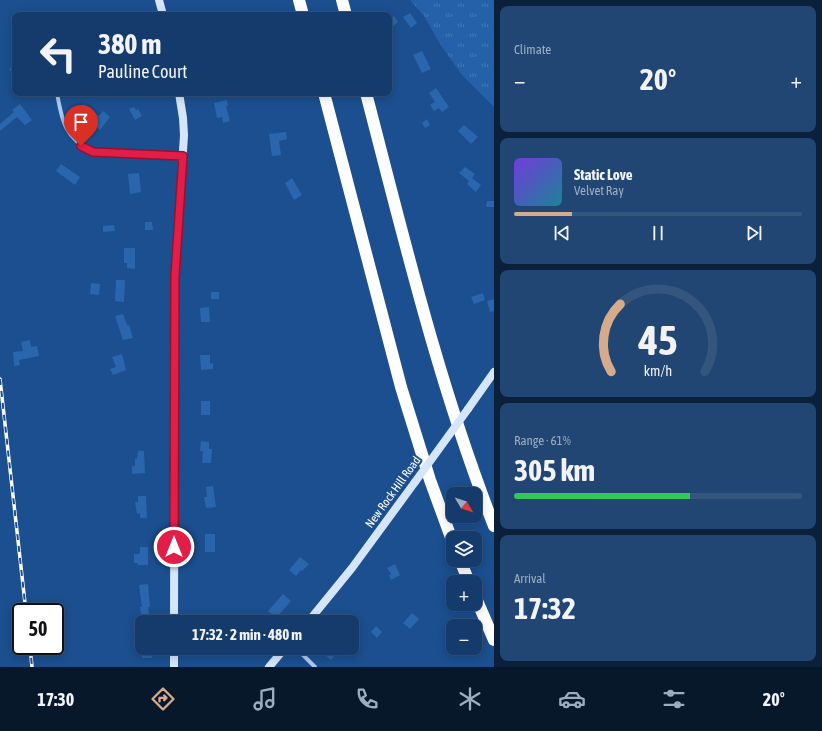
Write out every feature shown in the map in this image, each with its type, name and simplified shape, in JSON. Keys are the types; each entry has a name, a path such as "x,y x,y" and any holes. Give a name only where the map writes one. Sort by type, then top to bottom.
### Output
{"highway":[{"path":"299,0 302,12"},
{"path":"342,0 345,12"},
{"path":"325,96 401,387 430,480 449,531"},
{"path":"367,96 421,303 448,396 472,468 494,526"},
{"path":"481,611 494,640"}],"main road":[{"path":"159,0 162,12"},
{"path":"174,615 175,276 183,156 183,118 179,96"},
{"name":"New Rock Hill Road","path":"314,615 352,568 494,372"},
{"path":"174,655 174,667"},
{"path":"269,667 279,655"}],"street":[{"path":"57,96 60,115 68,134 81,146 93,152 183,156"},
{"path":"303,655 315,667"}],"green space":[{"path":"410,0 494,0 494,107 462,75 440,44 424,16"}],"building":[{"path":"410,13 417,23 411,28 403,17"},
{"path":"394,16 398,22 392,27 392,18"},
{"path":"422,51 431,69 422,73 413,55"},
{"path":"436,88 449,107 442,112 439,108 434,111 430,105 435,102 429,93"},
{"path":"227,100 228,106 226,106 230,121 223,123 222,117 217,118 214,103"},
{"path":"20,104 32,120 25,125 17,117 0,131 0,124 14,112 12,110"},
{"path":"134,107 136,110 138,109 142,116 135,120 129,109"},
{"path":"92,110 99,116 103,111 110,117 100,130 86,117"},
{"path":"427,119 430,125 425,128 422,123"},
{"path":"464,125 478,137 471,144 458,131"},
{"path":"286,132 287,139 279,141 281,155 272,156 269,134"},
{"path":"61,164 80,177 75,185 56,171"},
{"path":"465,167 475,174 472,178 481,185 476,192 467,184 469,181 459,173"},
{"path":"139,173 141,192 130,194 128,174"},
{"path":"292,178 302,195 294,200 285,183"},
{"path":"487,201 494,201 494,207 486,207"},
{"path":"145,222 152,222 153,230 145,230"},
{"path":"114,225 115,231 103,232 103,226"},
{"path":"124,248 135,248 135,269 127,268 127,263 124,263"},
{"path":"116,280 125,280 124,302 115,301"},
{"path":"91,283 100,284 99,295 90,294"},
{"path":"211,292 219,292 219,299 211,299"},
{"path":"483,293 485,300 474,304 471,297"},
{"path":"494,299 494,311 490,312 487,301"},
{"path":"209,307 210,322 201,322 200,308"},
{"path":"123,314 127,325 129,325 133,338 123,340 115,316"},
{"path":"30,340 31,347 37,346 39,356 19,360 20,365 14,366 13,352 23,351 21,342"},
{"path":"122,354 126,370 113,375 110,369 116,367 112,357"},
{"path":"200,355 210,355 210,364 213,363 213,369 201,370"},
{"path":"201,401 210,401 210,415 201,415"},
{"path":"201,441 209,442 209,449 212,449 211,463 202,463 203,451 200,451"},
{"path":"138,451 144,451 145,473 132,474 132,466 135,466 135,459 137,459"},
{"path":"213,486 216,507 206,508 204,497 207,497 206,487"},
{"path":"138,496 146,496 147,518 140,518 140,513 137,514 135,502 138,502"},
{"path":"205,534 215,534 215,552 205,552"},
{"path":"140,547 148,547 148,565 138,565 138,563 134,563 134,554 140,553"},
{"path":"300,557 309,564 296,576 289,570"},
{"path":"395,564 400,575 391,580 389,575 391,574 387,568"},
{"path":"148,584 150,607 148,607 149,614 141,615 140,607 142,607 139,585"},
{"path":"283,594 291,601 279,615 273,615 268,611"},
{"path":"412,613 419,619 410,629 403,623"},
{"path":"376,626 382,632 377,638 371,632"},
{"path":"142,655 152,655 152,658 142,658"},
{"path":"325,655 335,655 331,660"}],"railway":[{"path":"0,379 25,603"},
{"path":"31,655 32,667"}],"route":[{"path":"81,146 93,152 183,156 175,276 174,547"}]}
